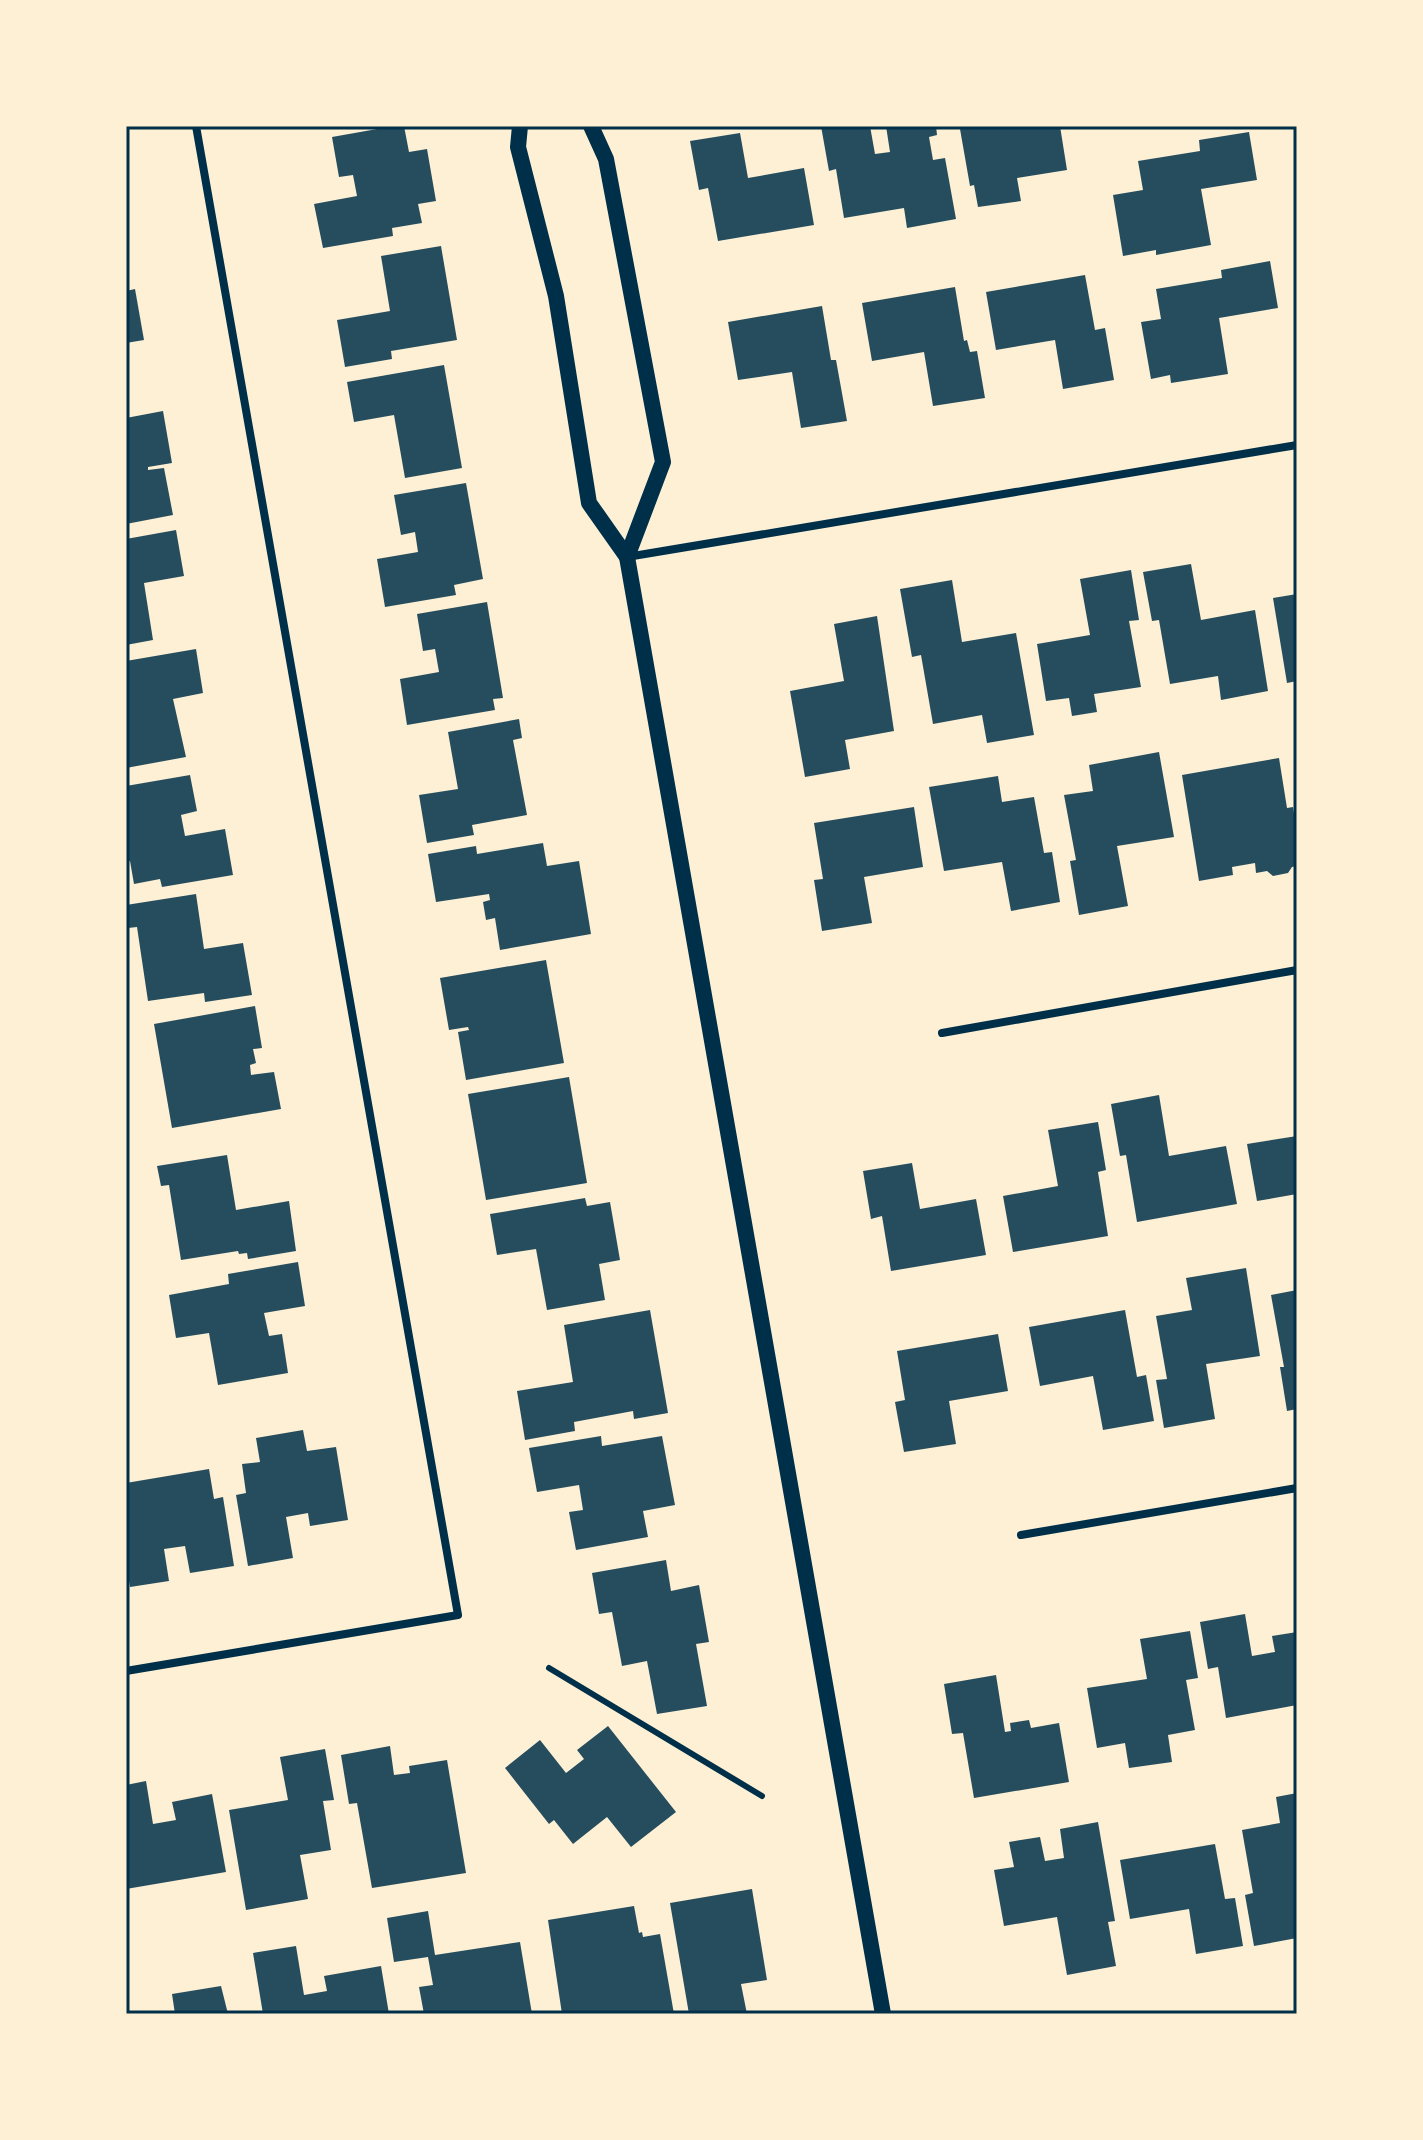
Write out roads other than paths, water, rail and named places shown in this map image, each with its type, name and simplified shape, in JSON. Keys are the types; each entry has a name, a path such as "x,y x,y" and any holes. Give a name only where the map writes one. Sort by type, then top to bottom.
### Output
{"main road":[{"path":"520,126 518,147 556,296 589,503 627,557 883,2014"},
{"path":"591,126 606,159 663,462 627,557"}],"street":[{"path":"126,1671 458,1615 196,126"},
{"path":"627,557 1297,445"},
{"path":"942,1033 1297,970"},
{"path":"1021,1535 1297,1488"}],"lane":[{"path":"549,1668 762,1796"}]}
